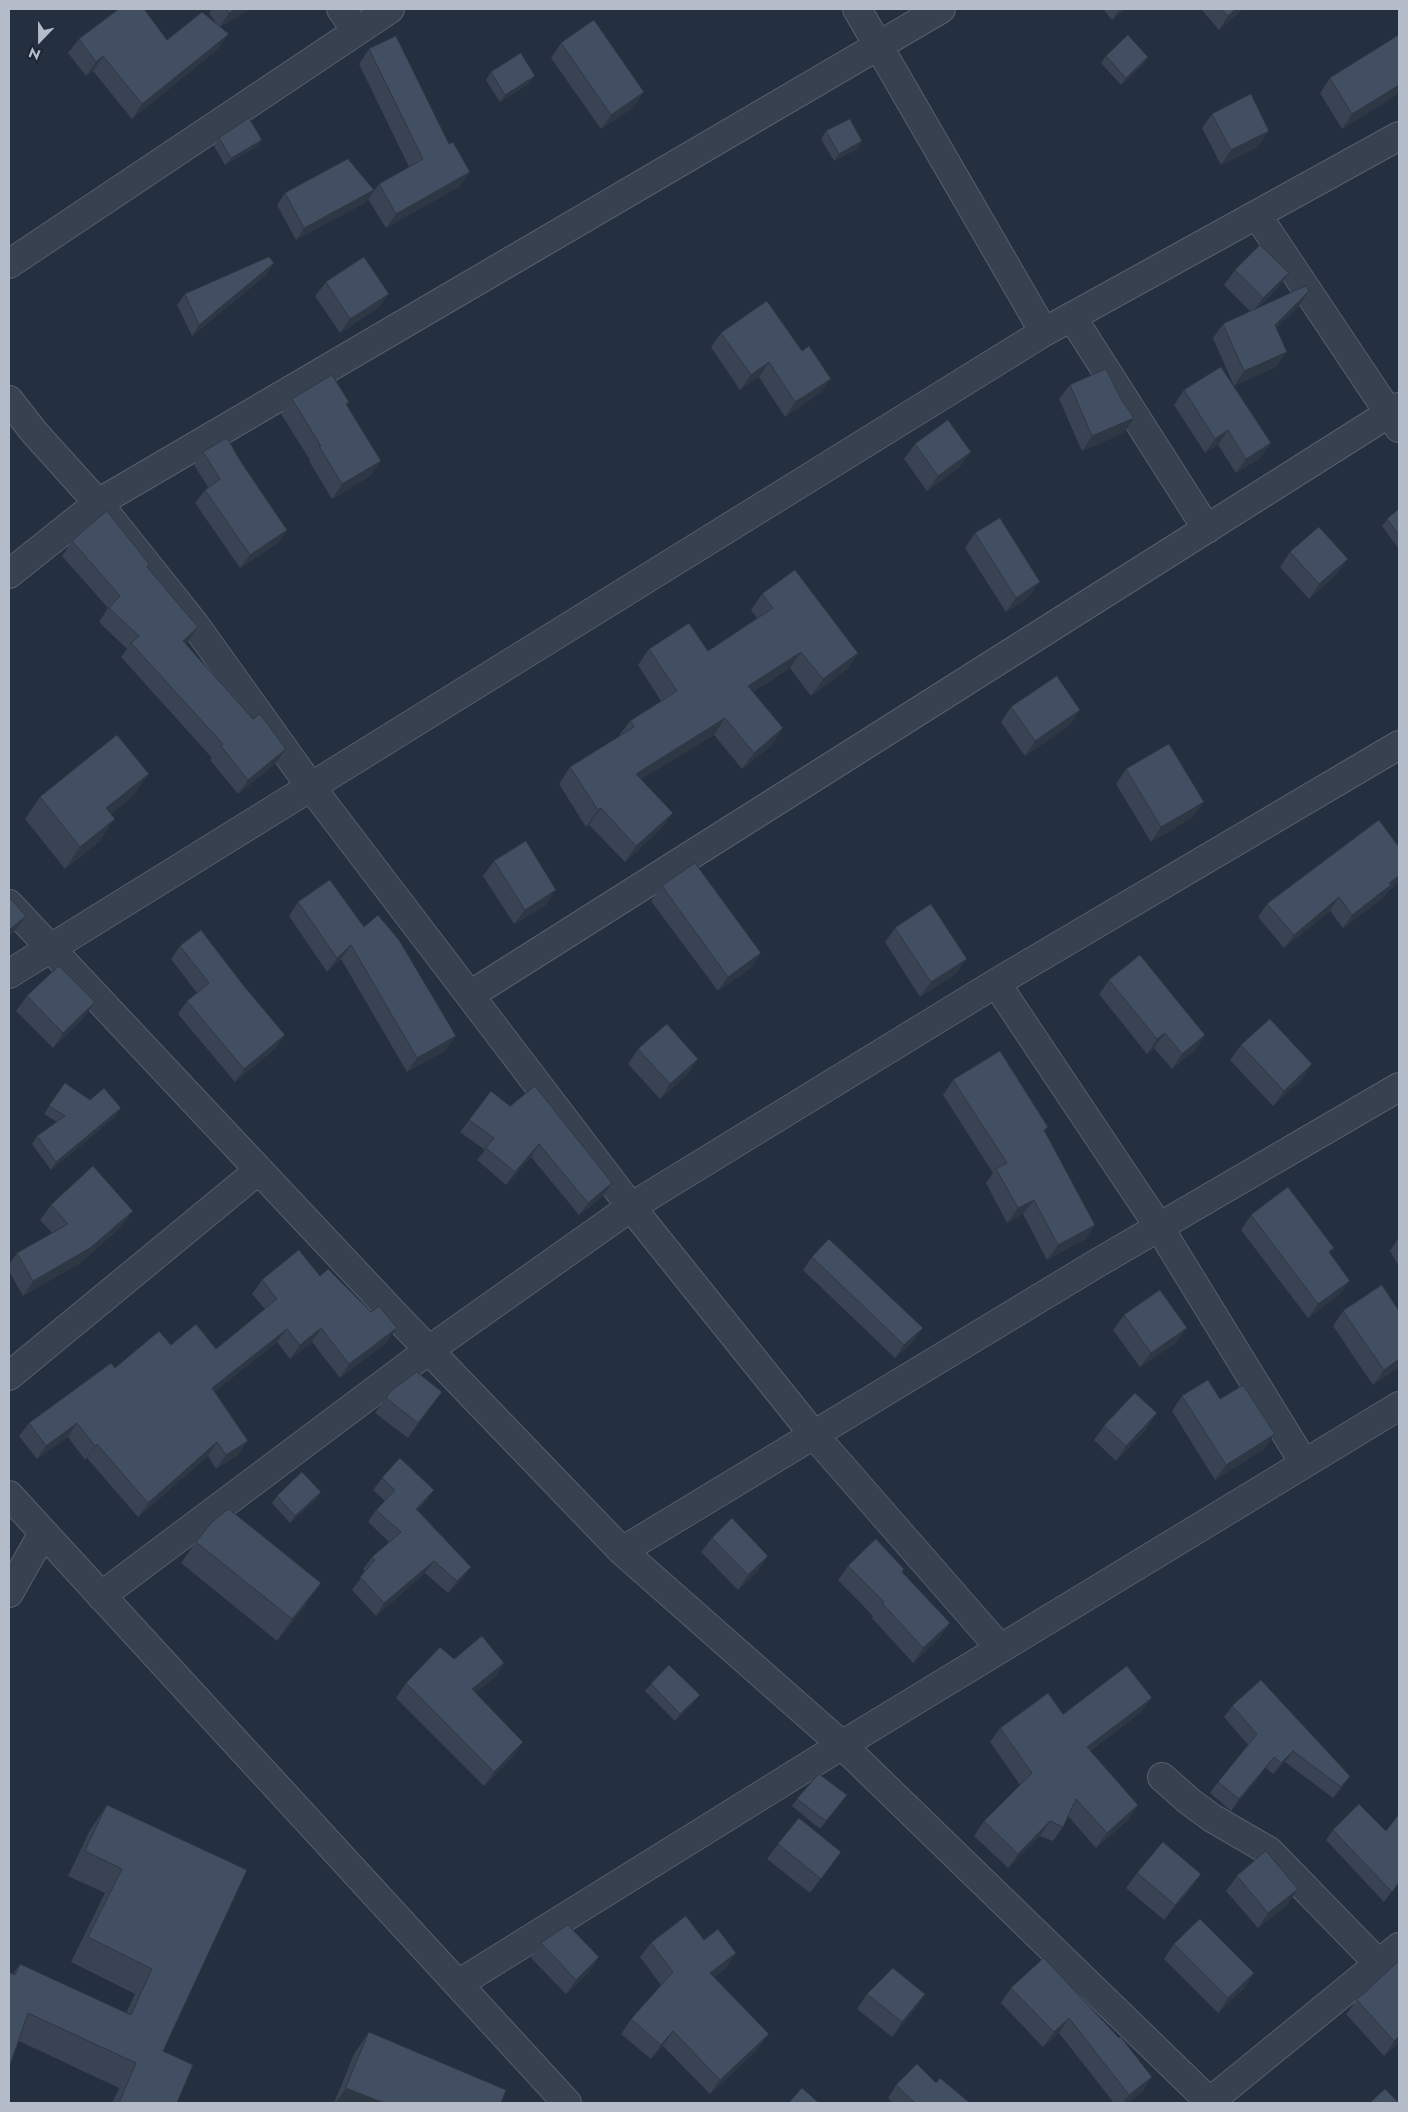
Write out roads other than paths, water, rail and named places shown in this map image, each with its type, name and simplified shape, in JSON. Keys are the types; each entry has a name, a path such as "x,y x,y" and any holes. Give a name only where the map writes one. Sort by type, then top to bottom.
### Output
{"street":[{"path":"9,264 349,20 390,9"},
{"path":"857,9 1044,332"},
{"path":"9,574 98,503 941,9"},
{"path":"9,974 1044,332 1399,136"},
{"path":"470,995 1206,528 1396,416 1257,215"},
{"path":"1072,317 1206,528"},
{"path":"9,400 34,432 98,503 193,622 311,787 631,1207 814,1435 1000,1648"},
{"path":"101,1596 429,1350 631,1207 996,983 1399,745"},
{"path":"9,904 429,1350 622,1551 842,1745 1210,2103 1389,1956 1269,1851 1212,1818 1162,1777"},
{"path":"996,983 1158,1227 1304,1463"},
{"path":"622,1551 1158,1227 1399,1087"},
{"path":"9,1376 259,1170"},
{"path":"458,1984 842,1745 1399,1406"},
{"path":"9,1495 567,2103"},
{"path":"9,1592 43,1533"}]}
